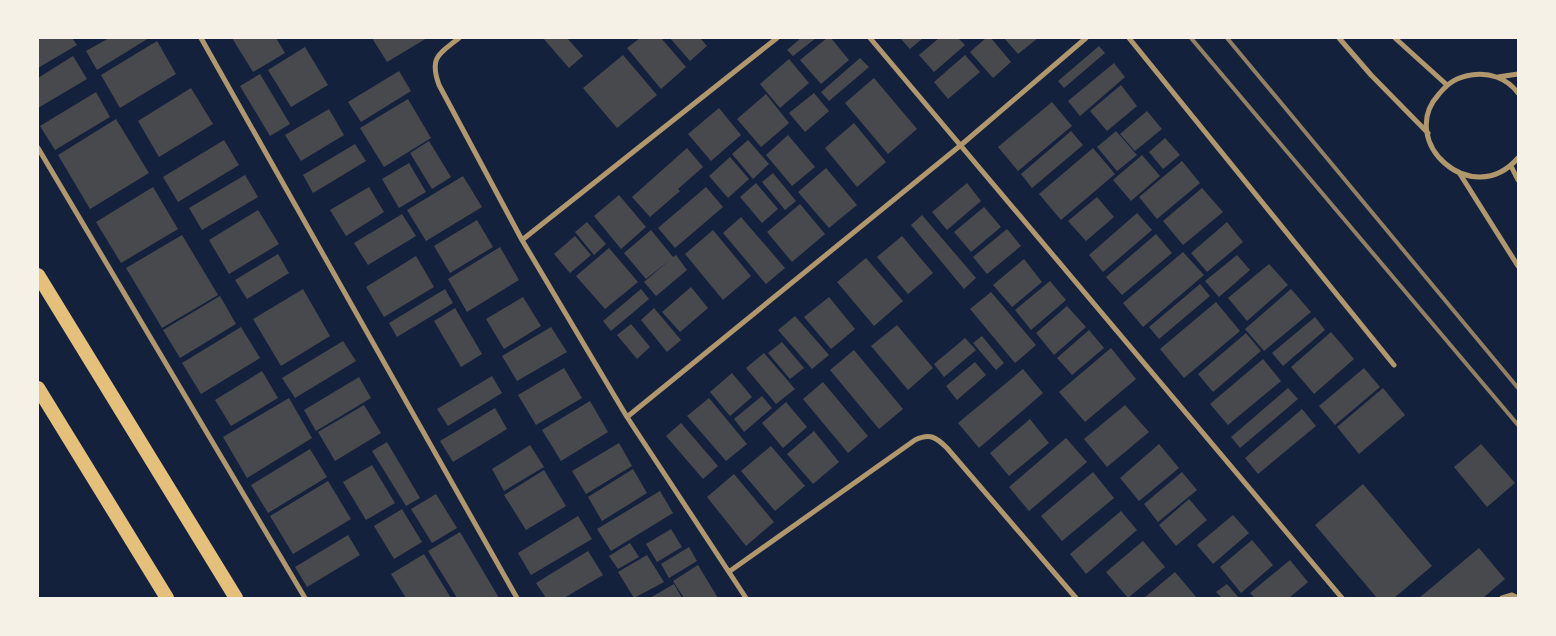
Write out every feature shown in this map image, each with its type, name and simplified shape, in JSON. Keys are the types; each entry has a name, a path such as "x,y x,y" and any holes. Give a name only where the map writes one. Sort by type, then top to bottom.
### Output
{"highway":[{"path":"38,275 236,598"},
{"path":"38,388 167,598"}],"street":[{"path":"201,38 517,598"},
{"path":"459,38 438,55 434,67 439,85 522,240 627,417 746,598"},
{"path":"522,240 777,38"},
{"path":"870,38 1342,598"},
{"path":"627,417 961,145 1086,38"},
{"path":"1129,38 1394,365"},
{"path":"1338,38 1428,133"},
{"path":"1395,38 1447,85"},
{"path":"1518,93 1514,86 1498,77 1480,73 1462,76 1447,85 1435,98 1428,114 1428,133 1433,150 1444,164 1460,174 1477,178 1495,175 1511,166 1518,158"},
{"path":"1498,77 1518,74"},
{"path":"38,148 305,598"},
{"path":"1511,166 1518,180"},
{"path":"1460,174 1518,266"},
{"path":"730,571 915,440 924,436 932,436 947,448 1076,598"},
{"path":"1502,598 1512,595 1518,598"}],"building":[{"path":"38,38 72,38 77,45 38,68"},
{"path":"109,38 149,38 97,70 86,51"},
{"path":"232,38 276,38 285,53 253,72"},
{"path":"372,38 427,38 387,62"},
{"path":"543,38 567,38 583,56 569,68"},
{"path":"640,38 661,38 686,67 661,89 627,48"},
{"path":"670,38 700,38 707,46 690,61"},
{"path":"801,38 816,38 793,56 787,50"},
{"path":"827,38 831,38 849,60 821,84 800,60"},
{"path":"900,38 923,38 910,49"},
{"path":"939,38 958,38 965,45 934,72 919,55"},
{"path":"986,38 991,38 1011,62 993,78 970,52"},
{"path":"1004,38 1038,38 1018,54"},
{"path":"157,41 176,74 120,108 101,75"},
{"path":"1099,46 1105,53 1064,88 1058,81"},
{"path":"305,47 328,85 291,107 268,70"},
{"path":"623,55 657,95 617,128 583,88"},
{"path":"965,55 980,72 948,99 934,82"},
{"path":"73,56 87,79 38,108 38,78"},
{"path":"860,58 869,67 829,101 821,92"},
{"path":"789,59 809,83 780,108 760,84"},
{"path":"1114,63 1125,77 1080,116 1068,101"},
{"path":"399,71 411,91 361,122 348,102"},
{"path":"260,74 290,124 270,136 240,86"},
{"path":"874,78 917,129 888,154 845,103"},
{"path":"1121,85 1137,106 1107,131 1090,111"},
{"path":"191,88 213,124 159,157 138,121"},
{"path":"96,92 110,117 55,150 40,126"},
{"path":"814,93 829,111 805,132 789,113"},
{"path":"766,94 789,123 761,147 737,119"},
{"path":"408,99 431,138 384,167 360,128"},
{"path":"1052,102 1072,126 1018,171 998,147"},
{"path":"719,108 741,135 711,161 688,134"},
{"path":"329,109 344,135 301,161 285,135"},
{"path":"1147,111 1162,129 1135,151 1120,134"},
{"path":"116,119 149,173 90,209 58,155"},
{"path":"854,123 886,162 857,187 825,148"},
{"path":"1071,131 1083,145 1032,188 1021,174"},
{"path":"1116,131 1137,155 1117,171 1097,147"},
{"path":"788,135 815,167 792,186 766,155"},
{"path":"1165,138 1180,155 1163,169 1149,152"},
{"path":"224,140 239,165 178,202 163,177"},
{"path":"748,140 769,164 753,179 732,154"},
{"path":"429,141 451,177 432,189 410,153"},
{"path":"355,144 366,161 313,193 303,175"},
{"path":"687,148 703,167 678,189 680,191 650,217 632,197"},
{"path":"1093,148 1115,174 1061,220 1039,194"},
{"path":"1142,155 1160,176 1131,201 1113,180"},
{"path":"730,157 749,179 728,198 709,176"},
{"path":"1182,161 1200,183 1157,219 1139,197"},
{"path":"409,163 426,192 399,208 382,179"},
{"path":"826,168 857,205 829,228 798,192"},
{"path":"773,173 796,201 785,210 762,182"},
{"path":"245,175 258,197 202,230 189,208"},
{"path":"463,176 482,207 426,241 407,210"},
{"path":"756,183 778,209 762,223 740,197"},
{"path":"967,183 981,201 947,230 932,212"},
{"path":"153,187 178,229 121,263 96,222"},
{"path":"369,187 384,212 346,236 330,210"},
{"path":"706,187 723,207 675,248 658,228"},
{"path":"1202,188 1223,212 1183,245 1163,221"},
{"path":"619,195 646,227 621,249 594,216"},
{"path":"1097,197 1114,217 1086,241 1068,221"},
{"path":"800,204 825,234 792,262 767,232"},
{"path":"984,207 1001,227 971,252 954,232"},
{"path":"258,210 279,244 229,274 209,240"},
{"path":"1137,213 1152,230 1103,272 1089,255"},
{"path":"402,214 416,236 368,265 354,243"},
{"path":"922,215 976,278 964,289 911,225"},
{"path":"741,217 785,268 766,284 723,233"},
{"path":"477,220 493,247 450,273 434,246"},
{"path":"587,222 606,244 594,255 575,232"},
{"path":"1227,222 1243,242 1207,272 1191,253"},
{"path":"1007,229 1021,246 987,274 973,257"},
{"path":"651,230 673,257 676,255 687,270 656,296 644,282 671,259 646,279 624,253"},
{"path":"713,230 751,276 723,300 685,254"},
{"path":"1156,234 1172,253 1122,295 1106,277"},
{"path":"182,235 218,295 162,328 126,268"},
{"path":"575,236 591,255 570,273 554,254"},
{"path":"902,236 933,273 908,294 877,257"},
{"path":"500,247 519,280 467,312 448,279"},
{"path":"609,248 638,282 605,309 576,276"},
{"path":"1183,252 1204,275 1143,327 1123,303"},
{"path":"278,254 289,273 247,299 235,280"},
{"path":"1237,255 1250,270 1219,297 1205,281"},
{"path":"416,256 434,287 384,317 366,287"},
{"path":"866,258 903,301 874,326 837,282"},
{"path":"1024,259 1042,282 1012,307 993,285"},
{"path":"1269,264 1288,285 1247,321 1228,298"},
{"path":"1050,281 1066,300 1031,330 1015,310"},
{"path":"1200,284 1210,296 1159,339 1149,327"},
{"path":"691,287 708,308 680,332 662,312"},
{"path":"303,289 330,336 281,366 253,319"},
{"path":"445,289 453,303 397,337 389,323"},
{"path":"641,289 649,299 611,331 603,321"},
{"path":"1291,289 1311,312 1264,351 1245,329"},
{"path":"991,292 1036,345 1015,363 970,309"},
{"path":"220,296 236,324 180,358 163,330"},
{"path":"523,297 541,326 504,349 486,319"},
{"path":"829,297 855,329 831,349 804,317"},
{"path":"1216,302 1240,331 1184,378 1160,349"},
{"path":"1067,306 1086,327 1054,355 1036,333"},
{"path":"455,308 482,354 461,367 434,321"},
{"path":"654,308 681,340 667,352 641,320"},
{"path":"795,316 829,355 812,369 778,330"},
{"path":"1315,317 1325,330 1283,366 1272,353"},
{"path":"631,324 650,347 637,359 617,335"},
{"path":"897,325 933,368 908,390 871,346"},
{"path":"241,327 260,358 201,394 182,363"},
{"path":"551,327 567,352 517,381 502,356"},
{"path":"1089,330 1104,348 1072,375 1057,358"},
{"path":"1331,332 1354,359 1314,394 1291,367"},
{"path":"1246,333 1261,351 1213,392 1198,374"},
{"path":"982,336 1004,363 996,370 973,343"},
{"path":"965,338 976,350 944,377 934,364"},
{"path":"343,341 356,361 295,398 282,378"},
{"path":"782,342 804,368 790,379 768,353"},
{"path":"1111,348 1136,379 1085,422 1059,392"},
{"path":"854,350 903,409 879,429 830,370"},
{"path":"764,353 795,389 776,404 746,368"},
{"path":"1263,359 1281,381 1228,425 1210,404"},
{"path":"975,362 986,375 957,400 946,386"},
{"path":"564,368 582,398 536,425 518,395"},
{"path":"1364,368 1380,387 1335,425 1319,406"},
{"path":"1023,369 1043,393 979,448 958,423"},
{"path":"262,371 278,398 231,426 215,400"},
{"path":"732,373 752,397 730,416 710,392"},
{"path":"492,376 502,393 448,426 437,409"},
{"path":"359,377 371,398 316,431 304,410"},
{"path":"823,382 868,436 848,453 803,399"},
{"path":"1288,388 1298,399 1240,448 1231,437"},
{"path":"1383,388 1405,415 1359,454 1337,427"},
{"path":"762,396 772,408 744,432 734,419"},
{"path":"289,398 312,438 247,478 223,437"},
{"path":"709,398 747,444 726,461 687,416"},
{"path":"590,401 608,432 561,461 542,430"},
{"path":"786,402 807,427 783,448 762,423"},
{"path":"364,405 381,433 335,461 318,432"},
{"path":"1125,405 1149,432 1107,467 1084,439"},
{"path":"495,408 507,429 453,462 440,441"},
{"path":"1302,409 1316,426 1258,474 1245,458"},
{"path":"1030,419 1049,443 1009,476 990,453"},
{"path":"681,423 718,466 703,479 666,436"},
{"path":"814,431 839,462 813,484 787,454"},
{"path":"1066,438 1087,462 1029,511 1009,487"},
{"path":"387,442 420,498 406,506 372,451"},
{"path":"619,443 632,466 586,494 572,471"},
{"path":"1159,444 1179,468 1139,501 1120,478"},
{"path":"1481,444 1515,483 1487,507 1454,467"},
{"path":"530,445 544,467 504,491 492,469"},
{"path":"771,446 805,486 775,511 741,471"},
{"path":"310,449 327,477 268,513 251,485"},
{"path":"372,465 395,503 366,520 343,482"},
{"path":"633,469 647,493 602,521 588,497"},
{"path":"544,470 566,506 526,530 504,495"},
{"path":"1093,472 1114,498 1062,541 1041,516"},
{"path":"1182,472 1197,490 1158,522 1144,504"},
{"path":"734,474 774,522 746,546 707,497"},
{"path":"328,481 351,519 293,554 270,516"},
{"path":"1363,484 1432,566 1394,598 1377,598 1315,525"},
{"path":"660,491 673,513 611,551 597,529"},
{"path":"436,494 457,528 432,543 411,509"},
{"path":"1189,499 1207,520 1176,546 1159,525"},
{"path":"402,509 422,542 394,559 374,526"},
{"path":"1121,511 1137,530 1086,574 1070,554"},
{"path":"1233,515 1249,533 1213,564 1197,545"},
{"path":"578,516 592,539 531,575 518,553"},
{"path":"671,529 682,547 657,562 646,544"},
{"path":"460,532 499,598 457,598 428,551"},
{"path":"348,535 360,555 307,587 295,567"},
{"path":"1252,540 1273,565 1241,593 1220,567"},
{"path":"1143,541 1165,567 1128,598 1106,572"},
{"path":"630,543 639,557 618,569 609,556"},
{"path":"689,547 697,561 669,578 661,564"},
{"path":"1479,548 1505,579 1483,598 1419,598"},
{"path":"588,551 603,575 564,598 546,598 536,583"},
{"path":"424,554 451,598 406,598 391,574"},
{"path":"647,555 664,582 634,598 618,572"},
{"path":"1290,560 1308,582 1289,598 1255,598 1250,593"},
{"path":"698,565 718,598 684,598 673,581"},
{"path":"1175,572 1197,598 1144,598"},
{"path":"674,584 682,598 650,598"},
{"path":"1227,584 1239,598 1222,598 1216,592"}],"railway":[{"path":"1191,38 1518,425"},
{"path":"1227,38 1518,388"}]}
